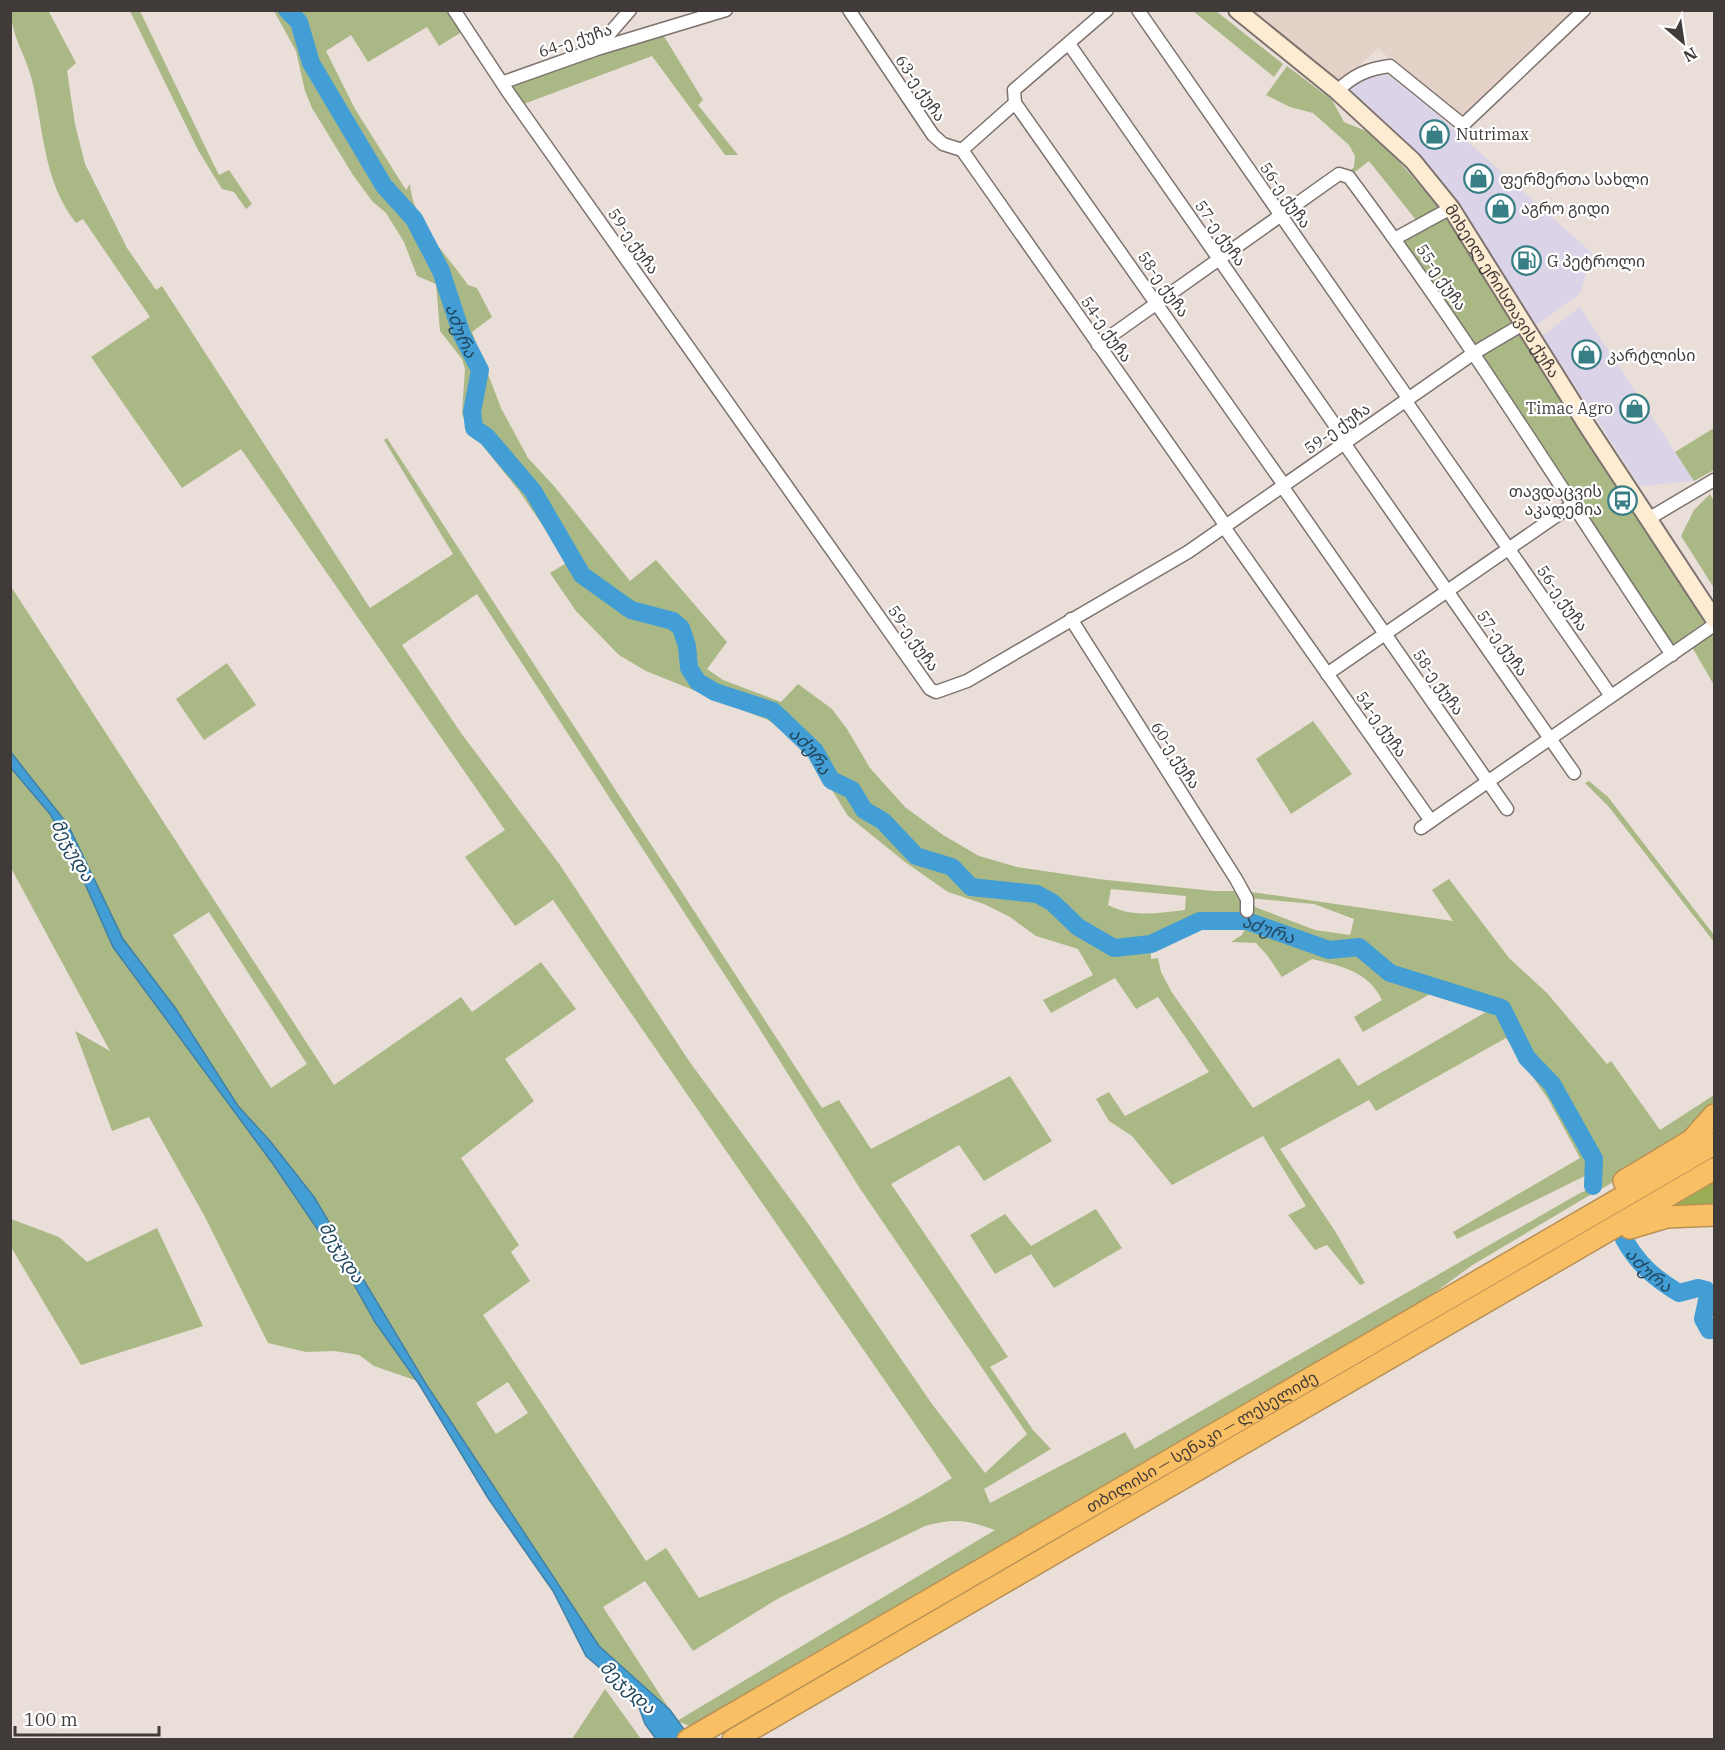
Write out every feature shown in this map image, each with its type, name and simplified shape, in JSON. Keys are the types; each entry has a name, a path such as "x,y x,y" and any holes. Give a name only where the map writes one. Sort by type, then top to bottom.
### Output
{"highway":[{"path":"1479,1283 1503,1254 1692,1140 1714,1115"},
{"name":"თბილისი — სენაკი — ლესელიძე","path":"693,1736 1334,1364 1479,1283 1714,1144"},
{"name":"თბილისი — სენაკი — ლესელიძე","path":"733,1740 1714,1169"},
{"path":"1606,1233 1667,1217 1714,1215"}],"main road":[{"name":"მიხეილ ერისთავის ქუჩა","path":"1237,10 1337,91 1413,161 1451,208 1523,324 1714,619"}],"street":[{"path":"454,10 506,87"},
{"path":"597,49 630,10"},
{"name":"64-ე ქუჩა","path":"506,87 597,49 726,10"},
{"name":"63-ე ქუჩა","path":"849,10 933,135 943,144 962,150"},
{"path":"962,150 1015,103 1014,90 1107,10"},
{"name":"56-ე ქუჩა","path":"1138,10 1611,696"},
{"path":"1337,91 1354,75 1370,68 1389,66 1463,125 1584,10"},
{"name":"57-ე ქუჩა","path":"1069,44 1574,773"},
{"name":"59-ე ქუჩა","path":"506,87 930,689 936,692 967,681 1188,552 1406,399 1474,353 1523,324"},
{"name":"58-ე ქუჩა","path":"1015,103 1157,303 1507,809"},
{"name":"54-ე ქუჩა","path":"962,150 1327,674 1426,825 1714,625"},
{"name":"55-ე ქუჩა","path":"1098,345 1339,174 1349,177 1396,238 1474,353 1672,655"},
{"path":"1396,238 1451,208"},
{"path":"1648,519 1714,480"},
{"path":"1327,674 1572,505"},
{"name":"60-ე ქუჩა","path":"1071,619 1236,879 1246,899 1247,911"}],"shaded area":[{"path":"1245,11 1574,11 1466,113 1454,117 1378,48 1347,77 1335,82"},
{"path":"1387,75 1421,100 1592,253 1580,294 1534,327 1417,153 1350,91 1360,79"},
{"path":"1580,307 1694,481 1640,486 1542,336"}],"green space":[{"path":"11,11 51,11 49,12 76,63 67,71 75,124 85,164 127,248 156,290 162,286 370,608 453,554 384,440 387,438 822,1108 839,1100 871,1149 1010,1076 1052,1141 984,1181 959,1145 891,1184 1008,1357 990,1367 1033,1430 1051,1449 984,1489 990,1503 1125,1432 1135,1449 1573,1197 1592,1187 1595,1192 1471,1266 1392,1324 692,1727 677,1721 995,1530 960,1521 925,1526 779,1598 693,1651 645,1581 603,1607 670,1710 599,1646 426,1384 374,1366 359,1355 335,1351 306,1352 268,1343 205,1217 149,1117 112,1131 75,1031 110,1051 11,868 10,585 334,1085 461,997 472,1012 541,962 576,1009 505,1059 534,1101 461,1158 519,1245 511,1252 530,1281 483,1315 646,1561 666,1548 699,1598 859,1529 952,1478 553,900 515,926 465,857 505,830 241,449 182,488 91,357 150,317 83,219 76,223 57,190 46,154 32,80","holes":["477,594 754,1020 859,1187 1027,1434 985,1473 932,1404 807,1222 689,1061 560,865 461,733 402,645","209,912 307,1064 271,1088 173,935","508,1382 528,1413 496,1434 476,1403"]},
{"path":"130,11 140,11 219,175 229,170 252,204 246,209 234,192 222,189 198,150"},
{"path":"274,11 451,11 465,30 439,46 427,27 368,62 351,35 326,51 355,109 406,190 410,184 412,198 424,225 468,285 477,288 492,317 472,332 501,408 528,458 554,486 630,581 656,560 727,642 707,669 723,680 781,702 798,684 832,709 870,768 905,807 943,835 979,856 1017,867 1098,879 1213,891 1239,891 1244,899 1243,921 1200,921 1151,944 1151,959 1158,958 1161,972 1171,991 1253,1108 1339,1058 1358,1086 1486,1012 1432,993 1363,1032 1354,1017 1382,1000 1369,982 1353,971 1312,959 1282,977 1256,943 1231,942 1242,935 1247,924 1328,953 1359,950 1392,977 1499,1009 1525,1060 1549,1084 1592,1159 1591,1173 1457,1239 1453,1232 1580,1158 1548,1099 1506,1038 1376,1111 1369,1100 1280,1149 1335,1231 1365,1283 1360,1285 1327,1245 1315,1250 1288,1215 1306,1206 1263,1136 1172,1185 1132,1136 1109,1121 1096,1099 1109,1092 1125,1116 1209,1072 1158,997 1136,1009 1115,978 1051,1013 1043,1000 1093,975 1078,949 1036,936 1010,917 984,904 948,892 905,862 848,816 814,761 797,741 768,720 646,671 619,655 576,611 550,573 568,562 519,491 470,430 462,414 465,369 462,359 440,331 436,284 417,276 404,242 386,213 372,201 353,175 312,108 305,91 296,51","holes":["1111,889 1186,896 1185,910 1136,913 1108,905"]},
{"path":"1193,11 1216,11 1283,64 1274,77"},
{"path":"662,33 703,100 698,105 738,155 725,155 652,56 521,105 515,95 512,81"},
{"path":"1287,66 1332,100 1344,122 1376,135 1443,212 1420,225 1369,161 1351,175 1349,172 1354,167 1355,156 1349,145 1313,113 1290,107 1266,95"},
{"path":"1445,214 1516,322 1475,347 1402,240"},
{"path":"1521,331 1613,475 1619,503 1641,518 1706,621 1671,646 1474,357"},
{"path":"1714,428 1714,470 1694,481 1675,452"},
{"path":"1710,494 1714,501 1714,588 1681,536 1694,510"},
{"path":"1712,633 1714,637 1714,685 1692,647"},
{"path":"227,663 256,705 204,740 176,699"},
{"path":"1313,721 1352,774 1291,814 1256,759"},
{"path":"1589,781 1608,797 1714,935 1714,942 1609,807 1585,783"},
{"path":"1449,879 1509,958 1547,993 1607,1064 1611,1061 1660,1130 1714,1095 1714,1106 1685,1139 1598,1191 1595,1185 1595,1158 1554,1082 1530,1056 1513,1020 1503,1005 1391,969 1360,945 1328,947 1247,920 1250,905 1315,930 1350,935 1354,919 1314,904 1248,898 1245,891 1453,921 1432,890"},
{"path":"1714,1182 1714,1206 1673,1206"},
{"path":"1096,1209 1122,1248 1054,1288 1031,1254 995,1274 970,1235 1005,1214 1031,1246"},
{"path":"11,1219 59,1237 87,1262 157,1228 203,1326 81,1365 11,1247"},
{"path":"605,1689 641,1739 572,1739"}],"water":[{"name":"მეჯუდა","path":"10,751 68,825 123,939 176,1009 238,1106 270,1141 314,1197 426,1384 599,1646 670,1710 691,1739 656,1739 645,1724 636,1699 586,1656 553,1591 488,1498 419,1384 375,1322 348,1274 273,1164 113,947 67,843 50,814 11,768"}],"waterway":[{"name":"აძურა","path":"287,10 299,22 311,63 384,186 414,219 441,271 462,335 480,370 472,412 474,428 487,437 533,491 582,575 631,610 673,621 681,628 687,646 689,668 698,682 715,692 773,711 815,751 831,780 852,790 864,810 883,821 916,856 952,867 971,887 1037,894 1053,903 1078,927 1114,948 1151,944 1200,921 1247,921 1329,950 1359,947 1390,973 1502,1008 1527,1058 1552,1084 1594,1159 1593,1186"},
{"name":"აძურა","path":"1624,1239 1647,1270 1679,1293 1698,1288 1706,1290 1708,1296 1703,1319 1709,1330 1714,1330"}],"place":[{"name":"Nutrimax","path":"1435,134"},
{"name":"ფერმერთა სახლი","path":"1479,179"},
{"name":"აგრო გიდი","path":"1500,208"},
{"name":"G პეტროლი","path":"1526,261"},
{"name":"კარტლისი","path":"1586,355"},
{"name":"Timac Agro","path":"1634,408"},
{"name":"თავდაცვის აკადემია","path":"1623,500"}]}
